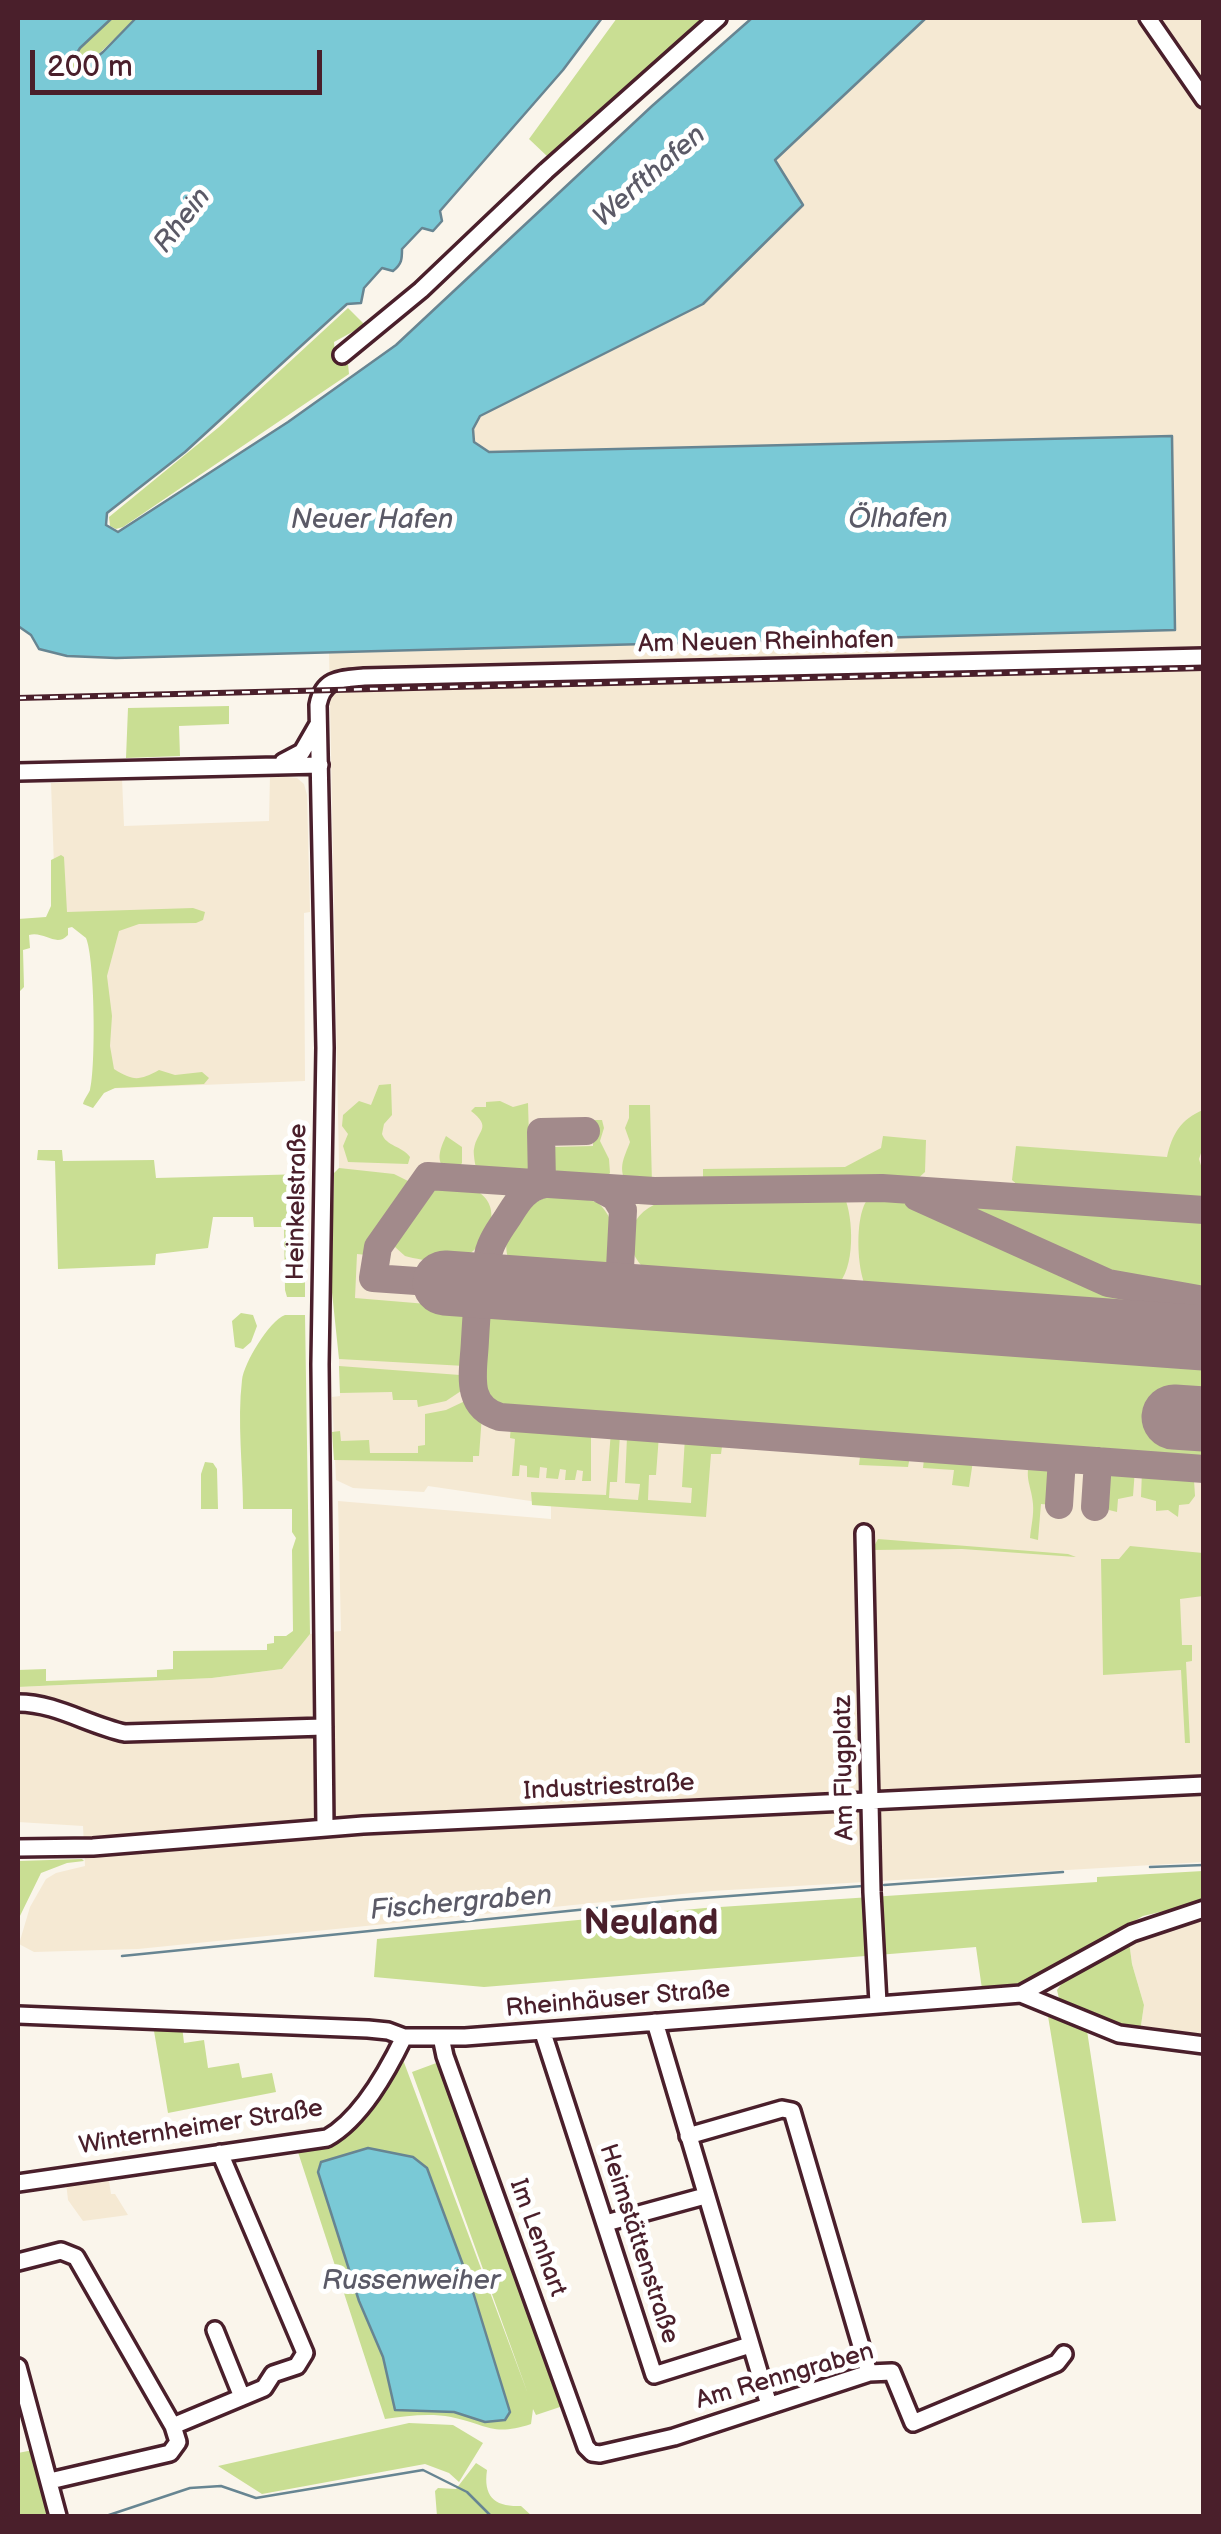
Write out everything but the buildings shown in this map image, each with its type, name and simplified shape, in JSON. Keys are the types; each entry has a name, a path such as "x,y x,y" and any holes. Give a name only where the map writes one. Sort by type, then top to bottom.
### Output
{"street":[{"path":"342,354 422,290 546,171 718,18"},
{"path":"1148,18 1204,99"},
{"name":"Am Neuen Rheinhafen","path":"330,682 364,677 1204,657"},
{"name":"Heinkelstraße","path":"325,1827 320,1326 325,1036 318,722 319,698 330,682"},
{"path":"275,765 302,752 318,722"},
{"path":"18,772 320,765"},
{"name":"Am Flugplatz","path":"864,1533 878,2002"},
{"path":"18,1703 54,1708 125,1734 324,1727"},
{"name":"Industriestraße","path":"18,1848 93,1847 325,1827 1204,1785"},
{"name":"Rheinhäuser Straße","path":"18,2015 368,2029 404,2037 543,2033 878,2002 1021,1994 1132,1933 1204,1910"},
{"path":"1021,1994 1119,2034 1204,2046"},
{"path":"655,2022 769,2405"},
{"name":"Heimstättenstraße","path":"543,2033 654,2375 750,2345"},
{"name":"Im Lenhart","path":"441,2036 586,2447 592,2453"},
{"name":"Winternheimer Straße","path":"18,2183 327,2138 342,2129 376,2084 404,2037"},
{"path":"688,2136 782,2109 792,2111 869,2373"},
{"path":"173,2426 264,2388 273,2374 297,2366 305,2353 220,2153"},
{"path":"606,2223 706,2196"},
{"path":"18,2262 61,2251 76,2257 173,2426 178,2442 170,2453 50,2481"},
{"path":"215,2330 242,2397"},
{"name":"Am Renngraben","path":"592,2453 674,2437 869,2373 892,2372 913,2423 1057,2364 1064,2354"},
{"path":"18,2367 58,2516"}],"shaded area":[{"path":"926,18 1203,18 1203,1862 712,1891 138,1949 34,1952 19,1944 30,1907 46,1879 85,1866 83,1826 18,1822 18,1687 212,1678 282,1669 310,1634 341,1631 338,1501 551,1519 551,1504 428,1486 424,1492 353,1488 336,1480 332,1397 340,1396 336,1241 339,1165 329,651 1174,629 1172,436 489,452 474,442 473,430 480,416 703,304 803,206 775,160"},
{"path":"270,775 297,778 307,795 310,912 304,913 305,1081 98,1089 95,921 56,922 51,783 122,778 124,826 269,821"},
{"path":"1203,1917 1203,2039 1140,2032 1144,2005 1129,1941"},
{"path":"108,2175 111,2194 115,2194 128,2215 83,2221 68,2200 66,2182"}],"green space":[{"path":"112,18 136,18 78,74 70,74 68,66 80,48"},
{"path":"617,18 710,18 548,157 529,139"},
{"path":"348,308 365,325 334,342 335,354 348,364 349,374 123,527 110,526 109,517 219,427"},
{"path":"229,706 229,724 179,726 180,756 126,758 128,708"},
{"path":"61,855 67,912 193,908 205,912 203,920 196,923 139,924 119,931 107,976 114,1069 136,1078 159,1070 175,1075 202,1072 209,1078 204,1084 115,1088 104,1093 93,1108 83,1104 92,1078 94,1038 86,938 72,927 59,940 29,935 30,948 23,950 24,987 18,993 18,919 46,917 51,906 51,860"},
{"path":"391,1084 392,1115 382,1134 410,1157 408,1164 348,1162 343,1146 348,1134 342,1126 343,1115 359,1101 371,1105 379,1085"},
{"path":"500,1101 513,1107 528,1103 529,1137 535,1161 523,1174 483,1172 476,1166 474,1150 482,1125 471,1111 486,1107 486,1102"},
{"path":"629,1105 650,1105 652,1184 626,1183 622,1172 630,1142 625,1128"},
{"path":"1203,1110 1203,1147 1199,1159 1203,1196 1196,1202 1022,1189 1012,1180 1016,1146 1167,1157 1179,1128"},
{"path":"593,1120 602,1120 600,1141 609,1159 610,1173 603,1181 558,1176 550,1162 555,1147 593,1146"},
{"path":"446,1136 462,1147 462,1163 457,1170 445,1169 440,1162"},
{"path":"883,1136 926,1140 925,1172 915,1181 703,1183 703,1169 845,1167 881,1148"},
{"path":"38,1150 62,1150 63,1161 154,1160 156,1178 305,1174 305,1297 287,1297 284,1227 254,1227 253,1217 213,1217 208,1248 156,1254 155,1265 58,1269 55,1161 37,1160"},
{"path":"339,1168 394,1174 410,1182 367,1255 357,1254 355,1298 463,1307 471,1321 465,1366 339,1359 331,1283 334,1173"},
{"path":"446,1186 473,1189 486,1199 491,1218 484,1239 468,1255 453,1260 405,1256 395,1247 404,1217 427,1193"},
{"path":"560,1194 597,1202 610,1219 614,1250 602,1266 584,1272 561,1271 508,1257 508,1235 520,1215 538,1201"},
{"path":"870,1197 925,1207 1107,1290 1203,1311 1203,1316 868,1290 858,1242 861,1214"},
{"path":"836,1198 846,1201 851,1249 845,1273 832,1289 653,1276 635,1257 631,1246 633,1225 639,1216 661,1202"},
{"path":"977,1201 1203,1218 1203,1289 1148,1285 1103,1275 975,1216 969,1209"},
{"path":"491,1309 1203,1360 1203,1463 504,1412 485,1402 480,1382 481,1340"},
{"path":"241,1313 253,1315 257,1326 251,1342 243,1349 235,1347 232,1321"},
{"path":"285,1315 305,1315 310,1634 282,1669 212,1678 18,1687 18,1670 46,1669 46,1681 157,1677 157,1670 173,1669 173,1651 267,1650 267,1644 274,1643 274,1636 286,1636 293,1631 292,1550 296,1538 292,1532 292,1509 243,1509 240,1428 242,1380 247,1364 258,1343"},
{"path":"339,1366 460,1375 467,1387 446,1401 418,1407 417,1400 393,1400 392,1392 340,1393"},
{"path":"465,1401 482,1415 479,1456 473,1456 473,1462 334,1460 332,1432 340,1431 341,1441 369,1440 370,1453 418,1453 418,1446 425,1445 425,1414"},
{"path":"511,1424 591,1430 591,1481 582,1481 583,1471 577,1470 575,1480 565,1480 566,1470 560,1469 558,1479 546,1478 547,1468 540,1467 539,1478 527,1477 527,1466 520,1465 519,1476 512,1476 515,1439 510,1438"},
{"path":"611,1431 620,1434 617,1482 610,1482 609,1498 638,1500 640,1484 625,1483 630,1433 659,1435 656,1475 649,1475 648,1500 691,1503 692,1488 682,1487 685,1437 723,1439 721,1454 711,1454 706,1517 532,1505 531,1492 606,1495"},
{"path":"861,1449 905,1453 910,1456 908,1467 859,1465"},
{"path":"932,1455 969,1457 973,1461 969,1487 952,1485 954,1470 923,1468 924,1459"},
{"path":"205,1462 213,1463 217,1469 218,1509 201,1509"},
{"path":"1030,1462 1051,1463 1056,1469 1053,1505 1041,1504 1038,1540 1030,1538"},
{"path":"1106,1469 1135,1469 1133,1496 1118,1499 1117,1512 1101,1508"},
{"path":"1142,1470 1187,1473 1194,1480 1195,1496 1189,1504 1179,1505 1178,1517 1168,1510 1156,1511 1156,1501 1141,1497"},
{"path":"878,1539 1076,1557 962,1549 872,1550"},
{"path":"1130,1546 1203,1553 1203,1596 1180,1599 1182,1645 1192,1645 1192,1661 1186,1662 1190,1743 1185,1743 1181,1670 1103,1675 1101,1559 1119,1559"},
{"path":"82,1859 41,1873 18,1920 18,1861"},
{"path":"1203,1871 1203,1902 1143,1916 1027,1982 982,1989 976,1947 484,1987 374,1977 377,1939 705,1908 1097,1882 1097,1877"},
{"path":"1129,1941 1144,2005 1140,2032 1106,2023 1060,2003 1057,1990 1068,1975"},
{"path":"1047,2010 1086,2024 1116,2221 1082,2223"},
{"path":"182,2026 184,2043 204,2040 208,2068 239,2063 242,2078 272,2073 276,2092 168,2113 154,2031"},
{"path":"402,2057 528,2394 412,2072 439,2062 566,2405 536,2415 533,2409 531,2424 498,2429 443,2416 385,2419 296,2146 331,2141 349,2130"},
{"path":"409,2423 453,2425 483,2443 459,2482 449,2473 425,2464 262,2494 218,2466"},
{"path":"33,2450 52,2516 18,2516 18,2453"},
{"path":"476,2463 487,2470 487,2487 493,2498 504,2505 521,2506 532,2516 437,2516 435,2491 456,2489"}],"water":[{"name":"Neuer Hafen","path":"18,18 112,18 80,48 68,67 74,75 136,18 602,18 563,70 440,211 442,221 433,231 422,228 402,249 396,268 382,268 364,288 361,303 347,304 185,452 107,513 106,525 118,532 288,422 396,345 752,18 926,18 775,160 803,205 703,304 480,416 473,429 474,442 489,452 1172,436 1175,630 116,658 67,656 39,649 31,635 18,626"},
{"name":"Russenweiher","path":"368,2148 413,2157 427,2168 473,2292 510,2412 505,2420 485,2422 454,2412 395,2410 383,2357 359,2301 318,2172 321,2162"}],"waterway":[{"name":"Fischergraben","path":"1150,1867 1204,1865"},
{"name":"Fischergraben","path":"884,1885 1063,1872"},
{"name":"Fischergraben","path":"122,1956 677,1900 863,1886"},
{"path":"106,2516 190,2488 221,2486 256,2498 423,2470 467,2492 491,2516"}],"taxiway":[{"path":"542,1183 541,1132 586,1131"},
{"path":"445,1283 373,1278 378,1247 428,1176 654,1191 882,1188 1204,1210"},
{"path":"515,1288 493,1275 489,1250 522,1197 545,1184"},
{"path":"586,1294 610,1285 620,1268 623,1210 615,1197 600,1189"},
{"path":"917,1197 1108,1283 1204,1300"},
{"path":"620,1268 628,1286 645,1298"},
{"path":"502,1287 490,1289 479,1299 473,1375 480,1405 500,1417 1204,1469"},
{"path":"1059,1505 1062,1459"},
{"path":"1095,1507 1098,1461"}],"runway":[{"path":"445,1283 1204,1338"},
{"path":"1174,1417 1204,1419"}],"railway":[{"path":"18,698 1204,668"}],"district":[{"name":"Neuland","path":"651,1925"}],"water label":[{"name":"Werfthafen","path":"650,177"},
{"name":"Rhein","path":"183,221"},
{"name":"Ölhafen","path":"898,520"}]}
